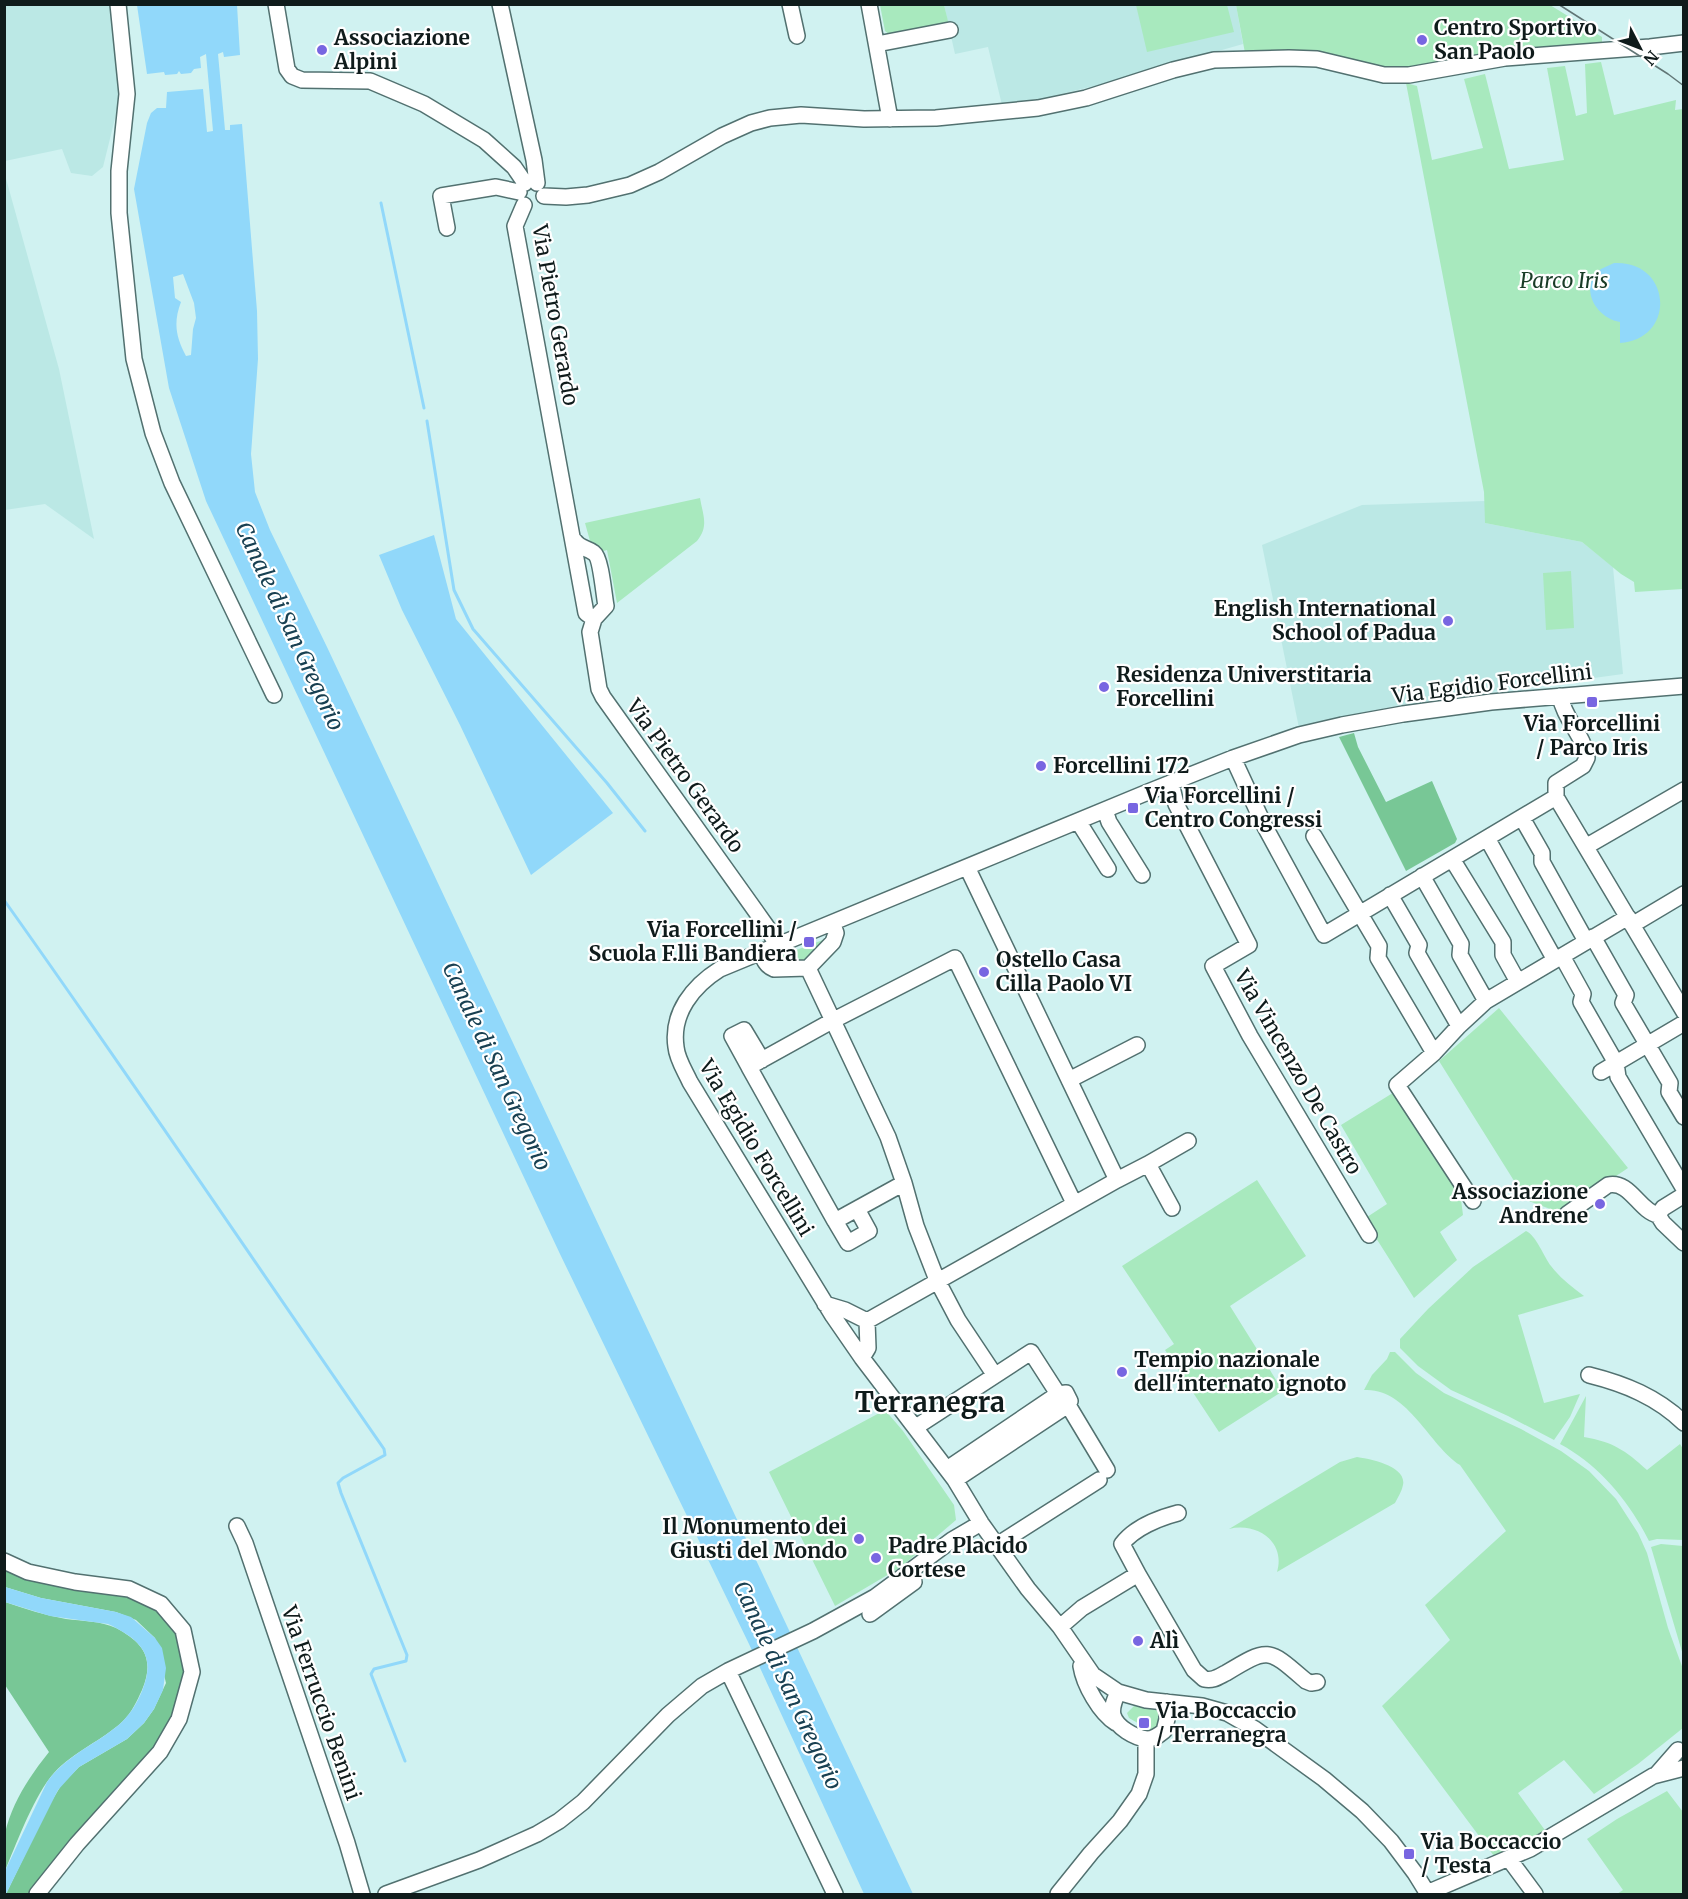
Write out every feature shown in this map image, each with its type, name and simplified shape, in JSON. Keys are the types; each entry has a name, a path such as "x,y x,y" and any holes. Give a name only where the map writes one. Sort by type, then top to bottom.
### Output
{"street":[{"path":"118,4 127,94 119,171 119,213 134,359 150,422 172,483 274,695"},
{"path":"276,4 287,69 292,76 302,80 370,81 424,104 484,140 514,167 530,192"},
{"path":"500,4 534,160 530,192"},
{"path":"790,4 797,36"},
{"path":"869,4 890,119"},
{"path":"877,44 950,30"},
{"path":"447,228 441,196 496,187 566,197 588,195 630,185 659,172 722,136 751,123 770,118 801,115 890,119 936,118 1052,106 1101,94 1173,70 1214,60 1317,59 1384,75 1409,75 1505,58 1683,43"},
{"name":"Via Pietro Gerardo","path":"530,192 516,219 515,226 577,548 586,613 592,630 598,682 603,697 767,927 777,946"},
{"path":"577,548 593,552 598,559 606,606 592,630"},
{"name":"Via Egidio Forcellini","path":"1118,1692 1100,1681 1039,1603 981,1523 951,1474 862,1358 825,1304 690,1082 676,1048 679,1015 689,995 720,969 1171,783 1299,735 1342,724 1402,714 1560,696 1683,686"},
{"path":"1560,696 1564,710 1582,742 1587,758 1583,766 1556,783 1556,797 1682,1008"},
{"path":"1233,758 1264,825 1324,935 1556,797"},
{"name":"Via Vincenzo De Castro","path":"1171,783 1176,804 1249,945 1213,966 1250,1036 1369,1235"},
{"path":"1587,846 1683,790"},
{"path":"1105,810 1109,822 1142,875"},
{"path":"1522,818 1542,853 1542,862 1626,995 1623,1003 1670,1083 1669,1092 1683,1117"},
{"path":"1078,821 1108,869"},
{"path":"1314,836 1379,946 1378,958 1434,1053"},
{"path":"1487,838 1558,958 1583,994 1581,1002 1616,1063 1618,1077 1683,1189"},
{"path":"1452,859 1503,942 1503,955 1518,982"},
{"path":"968,867 1117,1180"},
{"path":"1422,876 1461,944 1460,955 1486,1001"},
{"path":"1473,1201 1397,1085 1434,1053 1486,1001 1589,939 1683,894"},
{"path":"1390,895 1419,945 1417,953 1459,1026"},
{"path":"760,952 764,961 774,969 808,968 833,942 836,933 833,924"},
{"path":"857,1209 869,1231 848,1243 755,1064 832,1020 955,958 1074,1203"},
{"path":"808,968 888,1137 916,1226 938,1280 958,1320 992,1371"},
{"path":"1601,1072 1683,1023"},
{"path":"1069,1080 1137,1046"},
{"path":"867,1321 1074,1203 1188,1142"},
{"path":"1148,1164 1172,1208"},
{"path":"835,1221 904,1183"},
{"path":"1568,1214 1608,1185 1614,1184 1626,1190 1652,1214 1658,1215 1683,1243"},
{"path":"1658,1215 1663,1208 1683,1195"},
{"path":"825,1304 845,1310 867,1321"},
{"path":"862,1358 868,1348 867,1321"},
{"path":"916,1427 1031,1352 1063,1399 1103,1475 997,1545"},
{"path":"1589,1375 1625,1385 1658,1401 1683,1423"},
{"path":"951,1474 1063,1399"},
{"path":"1178,1513 1161,1517 1126,1538 1122,1544 1194,1670 1204,1679 1214,1679 1250,1658 1265,1654 1280,1659 1306,1681 1317,1682"},
{"path":"386,1894 516,1845 559,1821 598,1788 683,1701 702,1686 732,1669 806,1635 875,1597 947,1544 981,1523"},
{"name":"Via Ferruccio Benini","path":"237,1526 245,1543 347,1843 362,1894"},
{"path":"870,1614 946,1558 951,1551 947,1544"},
{"path":"4,1561 38,1574 75,1582 129,1589 161,1604 183,1630 192,1672 179,1719 160,1752 77,1844 38,1894"},
{"path":"1060,1627 1083,1608 1138,1574"},
{"path":"1081,1657 1081,1669 1095,1698 1111,1720 1131,1733 1146,1739 1157,1737 1164,1731 1167,1702"},
{"path":"732,1669 835,1894"},
{"path":"1121,1726 1113,1716 1112,1706 1118,1692 1146,1700 1202,1706 1227,1713 1255,1729 1354,1804 1391,1841 1410,1865 1428,1894 1549,1839 1657,1774 1683,1767 1678,1758 1682,1745"},
{"path":"1058,1894 1120,1821 1139,1794 1146,1774 1146,1739"},
{"path":"1657,1774 1682,1745"},
{"path":"1509,1859 1535,1894"}],"shaded area":[{"path":"5,5 113,5 122,90 103,167 92,176 71,173 62,149 5,161"},
{"path":"944,5 1236,5 1243,44 1106,83 1037,100 1002,105 988,47 955,54"},
{"path":"5,175 59,369 94,539 45,504 5,510"},
{"name":"English International School of Padua","path":"1485,501 1485,523 1582,542 1613,567 1623,674 1405,704 1316,722 1299,728 1262,545 1362,505"}],"green space":[{"path":"880,5 944,5 949,25 891,36 885,31"},
{"path":"1136,5 1227,5 1234,32 1147,52"},
{"name":"Centro Sportivo San Paolo","path":"1236,5 1550,5 1602,37 1602,43 1400,70 1245,53"},
{"name":"Parco Iris","path":"1601,62 1614,115 1676,100 1675,110 1683,109 1683,589 1635,592 1634,582 1582,542 1485,523 1484,492 1406,83 1417,86 1432,160 1483,148 1464,79 1485,74 1509,169 1564,160 1547,68 1565,66 1576,116 1587,113 1585,64"},
{"path":"700,498 704,516 701,536 617,603 607,550 600,552 589,547 590,541 585,523"},
{"path":"1571,571 1574,628 1546,630 1543,573"},
{"path":"1354,733 1358,747 1386,802 1432,781 1457,839 1455,843 1406,871 1339,737"},
{"path":"828,938 806,964 774,965 770,960"},
{"path":"1499,1008 1628,1168 1561,1213 1526,1200 1439,1061"},
{"path":"1396,1091 1460,1192 1463,1215 1440,1232 1457,1260 1414,1298 1364,1219 1387,1204 1341,1125"},
{"path":"1257,1180 1306,1256 1230,1306 1283,1391 1219,1432 1165,1350 1174,1344 1122,1266"},
{"path":"1526,1231 1536,1241 1555,1270 1584,1296 1518,1315 1544,1403 1580,1394 1570,1417 1554,1440 1451,1390 1418,1366 1400,1348 1400,1339 1473,1267"},
{"path":"1390,1352 1395,1352 1416,1373 1444,1393 1521,1429 1561,1451 1589,1471 1616,1499 1638,1533 1647,1553 1668,1628 1683,1669 1683,1728 1638,1764 1594,1794 1564,1760 1518,1793 1547,1833 1494,1856 1382,1706 1450,1640 1425,1605 1506,1531 1460,1465 1405,1407 1379,1392 1364,1390 1372,1375 1387,1359"},
{"path":"1586,1396 1584,1437 1603,1441 1618,1448 1647,1470 1680,1444 1683,1449 1683,1540 1649,1541 1632,1512 1612,1485 1588,1462 1560,1444"},
{"path":"885,1410 903,1431 954,1505 956,1520 901,1567 835,1606 769,1472"},
{"path":"1357,1457 1394,1468 1399,1473 1403,1478 1403,1485 1395,1503 1277,1572 1279,1561 1277,1552 1267,1537 1250,1529 1229,1529 1340,1462"},
{"path":"1661,1544 1683,1546 1683,1655 1651,1547"},
{"path":"5,1563 129,1591 160,1605 181,1631 190,1672 178,1719 34,1894 6,1894 48,1807 62,1784 79,1767 127,1739 144,1723 154,1709 166,1683 155,1638 136,1620 116,1612 41,1598 5,1587"},
{"path":"5,1602 50,1616 116,1628 140,1646 147,1661 147,1669 142,1690 126,1718 70,1758 47,1782 26,1820 5,1871 4,1837 12,1811 28,1781 49,1752 5,1685"},
{"path":"1134,1706 1156,1710 1159,1713 1161,1724 1155,1730 1150,1730 1129,1718 1127,1713"},
{"path":"1667,1791 1683,1812 1683,1894 1617,1894 1623,1890 1587,1839"}],"water":[{"name":"Canale di San Gregorio","path":"137,5 237,5 240,55 224,57 223,52 218,54 225,130 230,130 230,125 242,124 257,311 258,359 251,454 255,492 270,530 913,1894 864,1894 749,1644 560,1254 206,501 169,388 134,189 147,123 151,113 157,108 166,108 167,92 203,89 207,132 213,131 206,54 200,57 201,68 194,69 191,73 181,74 179,71 177,74 165,75 164,72 147,74","holes":["183,274 194,303 196,318 191,355 186,356 177,330 177,317 181,302 175,298 173,277"]},
{"path":"1614,263 1633,265 1647,274 1656,286 1660,300 1658,315 1651,328 1638,338 1620,343 1620,322 1611,319 1597,308 1590,292 1594,276 1601,269"},
{"path":"434,535 456,619 613,813 531,875 460,725 402,610 379,555"},
{"path":"5,1587 41,1598 131,1617 155,1638 162,1648 166,1668 163,1690 144,1723 127,1739 79,1767 58,1790 6,1894 5,1871 47,1782 64,1764 125,1719 142,1691 148,1667 143,1650 137,1642 119,1630 108,1624 50,1616 5,1602"}],"waterway":[{"path":"381,203 424,408"},
{"path":"427,421 454,590 473,629 607,783 645,831"},
{"path":"4,900 384,1449 385,1455 338,1483 407,1655 406,1661 374,1669 371,1674 405,1761"}],"tram line":[{"path":"1558,4 1684,86"}],"place":[{"name":"Centro Sportivo San Paolo","path":"1422,40"},
{"name":"Associazione Alpini","path":"322,50"},
{"name":"English International School of Padua","path":"1448,621"},
{"name":"Residenza Universtitaria Forcellini","path":"1104,687"},
{"name":"Via Forcellini / Parco Iris","path":"1592,702"},
{"name":"Forcellini 172","path":"1041,766"},
{"name":"Via Forcellini / Centro Congressi","path":"1133,808"},
{"name":"Via Forcellini / Scuola F.lli Bandiera","path":"809,942"},
{"name":"Ostello Casa Cilla Paolo VI","path":"984,972"},
{"name":"Associazione Andrene","path":"1600,1204"},
{"name":"Tempio nazionale dell'internato ignoto","path":"1122,1372"},
{"name":"Il Monumento dei Giusti del Mondo","path":"859,1539"},
{"name":"Padre Placido Cortese","path":"876,1558"},
{"name":"Alì","path":"1138,1641"},
{"name":"Via Boccaccio / Terranegra","path":"1144,1723"},
{"name":"Via Boccaccio / Testa","path":"1409,1854"}],"district":[{"name":"Terranegra","path":"930,1403"}]}
